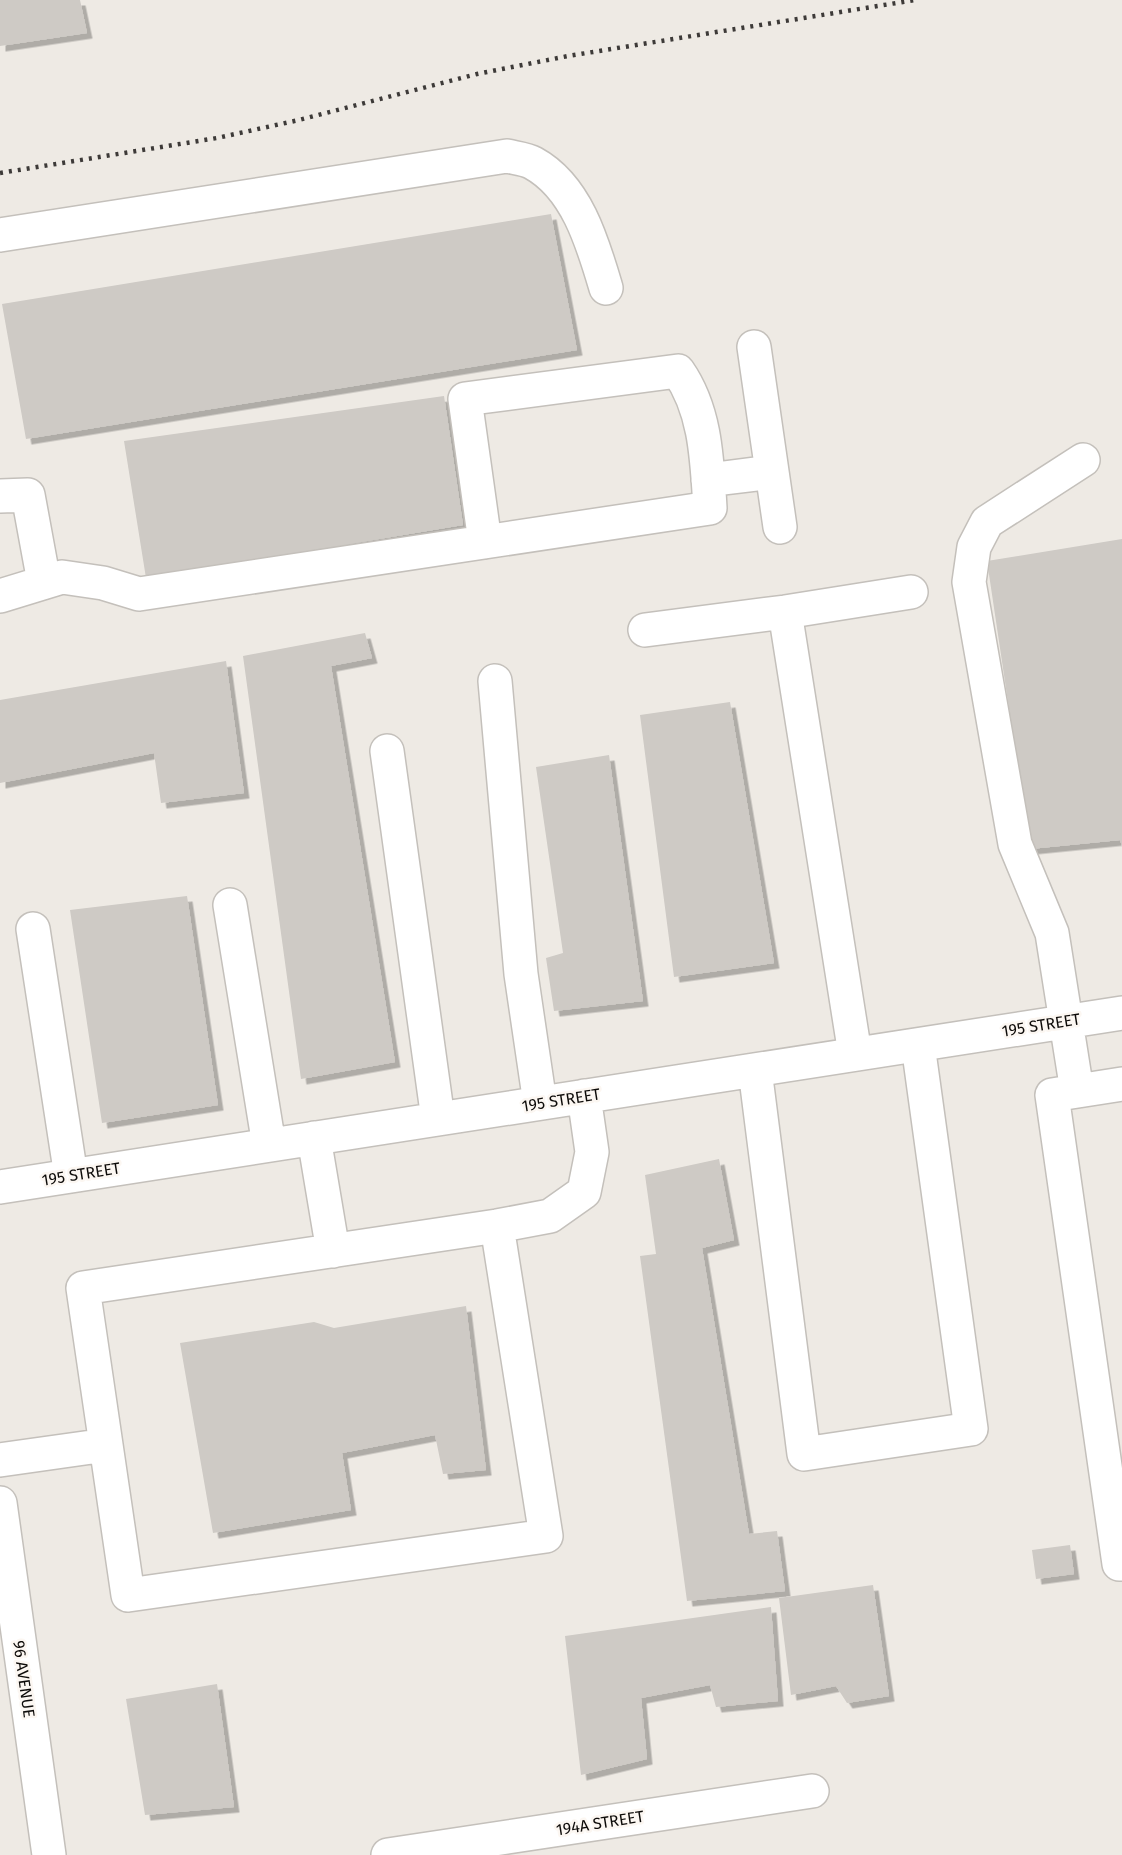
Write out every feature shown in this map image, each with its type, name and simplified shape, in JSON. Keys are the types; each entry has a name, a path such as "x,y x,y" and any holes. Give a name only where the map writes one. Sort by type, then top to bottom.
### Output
{"street":[{"path":"0,235 507,156 532,163 558,181 579,215 595,249 606,288"},
{"path":"754,347 780,527"},
{"path":"0,596 62,577 103,584 139,594 485,542 710,508 706,447 699,417 688,385 678,371 465,399 485,542"},
{"path":"1077,1091 1052,933 1015,844 969,582 974,547 987,522 1083,460"},
{"path":"708,480 772,472"},
{"path":"0,496 28,495 44,582"},
{"path":"645,630 785,612 911,592"},
{"path":"785,612 855,1054"},
{"path":"495,681 521,974 540,1103"},
{"path":"387,751 438,1119"},
{"path":"230,905 269,1145"},
{"path":"33,929 70,1176"},
{"name":"195 STREET","path":"0,1187 1122,1013"},
{"path":"755,1070 804,1454 971,1429 918,1045"},
{"path":"1122,1084 1052,1095 1110,1423 1119,1564 1122,1564"},
{"path":"497,1226 546,1536 128,1595 82,1288 497,1226 550,1216 584,1192 592,1152 584,1096"},
{"path":"314,1138 333,1251"},
{"path":"0,1460 106,1445"},
{"name":"96 AVENUE","path":"0,1503 49,1855"},
{"name":"194A STREET","path":"388,1855 812,1791"}],"building":[{"path":"0,0 80,0 87,33 0,46"},
{"path":"551,214 577,350 26,439 2,304"},
{"path":"444,396 463,525 146,578 124,441"},
{"path":"1122,539 1122,846 1120,840 1030,849 987,561"},
{"path":"365,633 372,658 331,666 395,1062 301,1079 243,656"},
{"path":"226,661 244,793 161,803 154,753 0,783 0,700"},
{"path":"730,702 774,963 674,977 640,715"},
{"path":"609,755 643,1001 554,1011 546,958 563,953 536,767"},
{"path":"187,896 218,1105 102,1123 70,910"},
{"path":"719,1159 734,1240 702,1248 749,1534 777,1531 785,1591 687,1601 640,1256 656,1254 645,1175"},
{"path":"466,1306 486,1470 443,1474 435,1435 342,1453 351,1510 213,1533 180,1343 314,1322 334,1328"},
{"path":"1070,1545 1074,1574 1036,1579 1032,1550"},
{"path":"873,1585 889,1696 847,1703 836,1686 791,1695 779,1598"},
{"path":"771,1607 778,1701 716,1707 710,1685 641,1698 647,1759 581,1775 565,1636"},
{"path":"217,1684 234,1807 145,1815 126,1699"}],"railway":[{"path":"0,173 217,138 299,120 477,74 568,56 915,0"}]}
